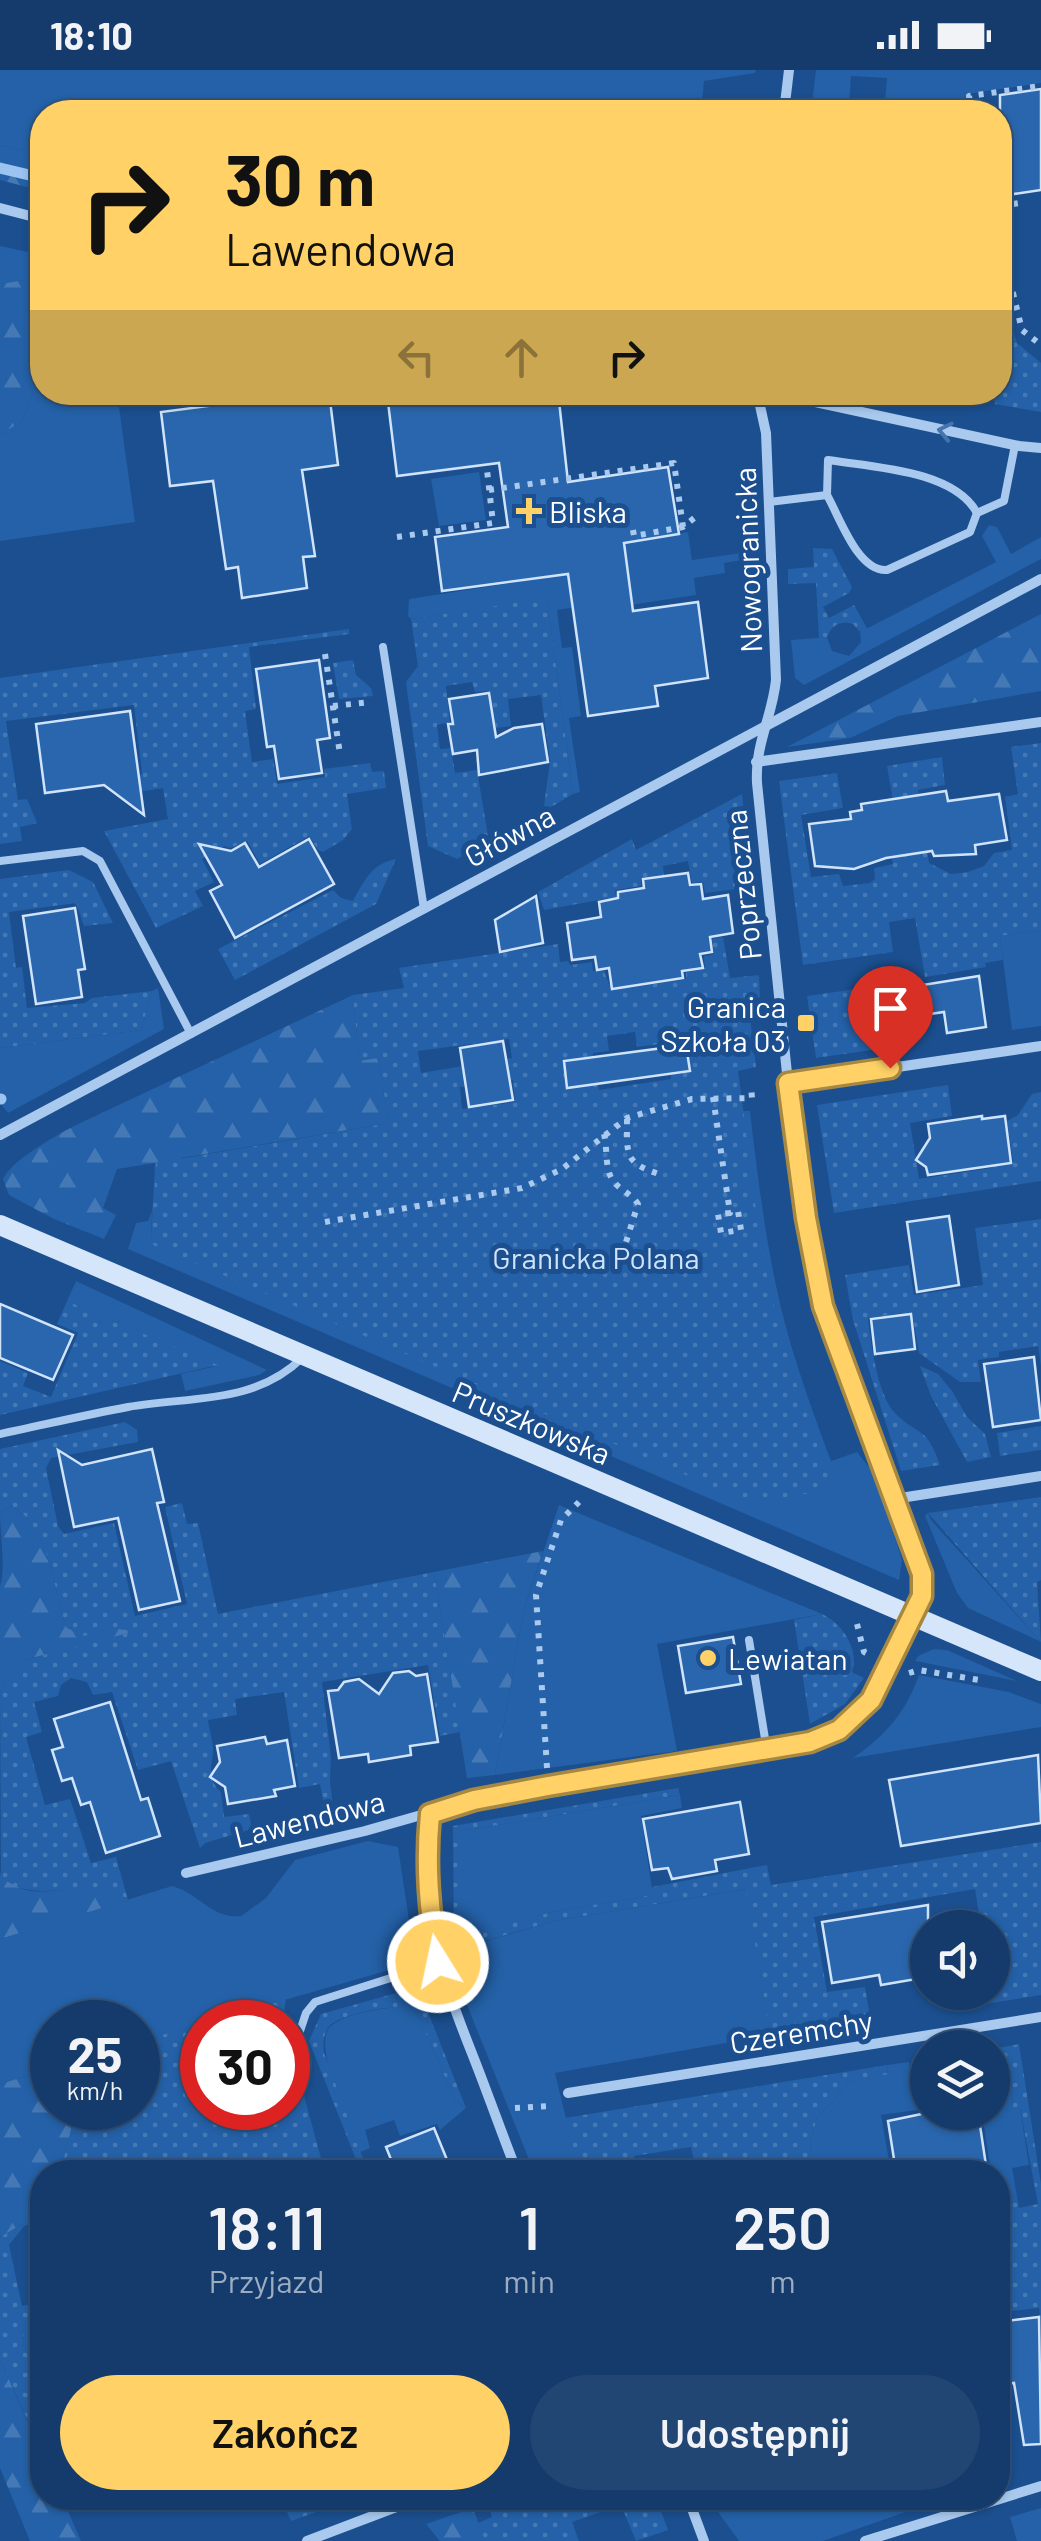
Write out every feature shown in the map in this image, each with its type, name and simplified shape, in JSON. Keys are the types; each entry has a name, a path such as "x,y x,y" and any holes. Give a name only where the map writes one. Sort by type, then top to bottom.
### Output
{"street":[{"path":"785,100 789,70"},
{"path":"0,208 30,216"},
{"name":"Nowogranicka","path":"760,405 766,434 776,680 765,726"},
{"path":"829,405 1041,448"},
{"name":"Główna","path":"0,1136 1041,579"},
{"path":"756,762 1041,722"},
{"name":"Poprzeczna","path":"765,726 756,762 788,1083 806,1218 823,1306 922,1574 922,1596 912,1617"},
{"path":"788,1083 1041,1046"},
{"name":"Pruszkowska","path":"0,1225 1041,1671"},
{"path":"894,1499 1041,1476"},
{"name":"Lawendowa","path":"186,1873 474,1800 767,1751 826,1737 861,1712 878,1688 912,1617"},
{"path":"430,1814 427,1902 438,1962 512,2160"},
{"name":"Czeremchy","path":"568,2093 1041,2017"},
{"path":"1010,2496 1041,2486"},
{"path":"307,2541 388,2510"},
{"path":"692,2510 704,2541"},
{"path":"865,2541 964,2510"}],"lane":[{"path":"977,513 966,498 932,478 828,460 826,495 864,562 888,570 970,532 977,513 1004,501 1015,445"},
{"path":"769,502 826,495"},
{"path":"383,647 424,909"},
{"path":"0,861 82,851 100,861 191,1034"},
{"path":"0,1434 132,1406 206,1400 256,1388 289,1370 303,1357"},
{"path":"749,1640 767,1751"},
{"path":"310,2008 315,2002 438,1962"}],"path":[{"path":"970,100 969,96 1041,86"},
{"path":"1012,204 1020,202"},
{"path":"1013,293 1022,330 1041,344"},
{"path":"488,490 674,463 682,528"},
{"path":"397,537 493,524 487,470"},
{"path":"633,530 634,536 682,528 698,515"},
{"path":"325,654 340,754"},
{"path":"333,706 374,702"},
{"path":"325,1222 522,1188 562,1169 628,1118 713,1096 752,1098 750,1086"},
{"path":"713,1096 730,1213"},
{"path":"628,1118 626,1144 630,1158 636,1166 662,1175"},
{"path":"604,1134 612,1180 638,1204 626,1242"},
{"path":"548,1786 536,1595 561,1520 597,1483"},
{"path":"906,1674 920,1670 996,1683"},
{"path":"492,2108 533,2110 556,2106 568,2093"}],"green space":[{"path":"0,70 756,70 704,81 702,100 30,100 30,152 0,145"},
{"path":"816,70 1041,70 1041,83 967,94 968,100 885,100 887,78 851,76 849,100 812,100"},
{"path":"0,145 30,152 30,188 0,180"},
{"path":"0,246 30,252 30,279 0,284"},
{"path":"30,279 30,401 22,421 0,435 0,284"},
{"path":"1012,327 1017,343 1041,363 1041,412 1001,405 1012,405"},
{"path":"30,401 30,405 119,405 135,522 0,541 0,435 22,421"},
{"path":"479,472 486,520 439,526 431,479"},
{"path":"989,525 997,527 1011,554 1041,537 1041,559 804,685 795,678 791,640 827,637 832,651 849,656 861,642 860,632 996,562 982,536"},
{"path":"688,532 692,560 748,552 750,569 744,570 742,560 724,563 725,573 694,578 696,595 591,611 589,605 557,610 562,648 572,647 581,716 569,718 580,792 573,794 547,599 411,619 408,616 409,599 627,565 624,543"},
{"path":"813,548 832,549 852,587 849,593 823,607 829,618 854,605 868,630 860,632 853,624 840,623 827,637 819,638 816,583 788,584 788,569 814,567"},
{"path":"547,598 573,794 551,807 544,806 550,761 541,695 508,699 511,726 496,728 490,691 475,692 472,682 446,686 450,722 437,725 440,749 451,748 455,773 477,770 489,842 457,859 428,846 406,682 418,666 411,619"},
{"path":"1041,614 1041,691 898,716 850,738 787,747"},
{"path":"349,629 349,634 249,647 256,709 245,711 252,762 273,759 277,784 325,777 324,769 370,763 372,772 384,771 386,788 347,794 352,829 343,840 323,852 309,836 260,864 247,841 230,848 225,846 202,859 214,882 195,891 203,906 156,928 104,831 168,819 163,788 126,794 142,773 134,705 6,721 18,800 27,799 37,823 20,827 22,841 0,844 0,678"},
{"path":"353,660 356,675 371,688 373,696 339,699 333,663"},
{"path":"1041,743 1041,930 1000,936 1003,960 985,963 986,967 925,977 915,918 889,922 893,952 803,965 779,781 837,773 843,808 801,815 811,877 839,874 843,886 870,883 875,879 874,868 893,864 884,808 894,806 887,766 942,757 945,785 918,790 929,863 951,874 968,872 984,866 994,853 1012,850 1005,797 1018,794 1011,747"},
{"path":"742,794 752,887 705,893 703,882 692,883 688,861 663,866 664,875 641,878 641,886 615,890 616,897 544,910 538,892 632,839 636,850"},
{"path":"396,859 376,904 235,980 218,949 333,890 341,898 353,901 375,869"},
{"path":"69,870 93,882 113,923 84,926 76,903 9,912 16,968 22,967 27,1008 152,991 141,1030 0,1048 0,879"},
{"path":"1041,930 1041,1026 1012,1030 1000,936"},
{"name":"Granicka Polana","path":"723,937 730,978 759,975 760,997 748,1001 756,1067 738,1071 757,1214 778,1323 834,1489 751,1503 151,1244 156,1163 389,1123 378,1058 359,1061 353,995 404,988 399,968 558,944 560,962 592,962 593,971 604,971 609,984 629,981 630,988 686,979 686,972 705,969 704,957 714,954 712,939","holes":["635,1032 637,1047 667,1043 671,1079 599,1090 593,1053 609,1051 607,1036","509,1039 512,1058 421,1073 418,1051","513,1080 515,1102 462,1109 460,1087"]},
{"path":"884,985 889,1022 874,1025 878,1049 816,1058 807,996"},
{"path":"158,988 164,1029 8,1113 0,1103 0,1048 141,1030 152,991"},
{"path":"353,995 359,1060 378,1057 389,1123 181,1158 452,1374 151,1244 155,1163 117,1169 103,1208 116,1215 104,1239 9,1195 3,1179 8,1171 56,1136"},
{"path":"948,1085 952,1116 910,1123 919,1179 1013,1161 1007,1121 1018,1115 1032,1094 1041,1092 1041,1181 834,1213 817,1105"},
{"name":"Granicka Polana","path":"742,1105 743,1111 750,1111 775,1282 804,1384 831,1461 857,1452 876,1476 902,1560 899,1580 597,1450 597,1443 577,1435 573,1440 128,1249 136,1223 148,1221 152,1211 151,1244"},
{"path":"1041,1219 1041,1366 1038,1346 999,1352 999,1357 978,1360 981,1382 960,1382 919,1353 912,1312 868,1318 876,1367 888,1404 926,1437 940,1465 901,1471 853,1320 845,1275 909,1265 914,1295 983,1285 975,1228"},
{"path":"76,1281 267,1370 185,1391 181,1374 217,1366 111,1320 108,1327 99,1323 101,1316 67,1301"},
{"path":"67,1301 102,1316 99,1323 107,1326 111,1320 218,1365 0,1415 0,1361 28,1373 23,1386 51,1397 78,1333 57,1324"},
{"path":"920,1366 938,1374 952,1391 967,1417 985,1434 991,1457 967,1462 931,1396"},
{"path":"125,1422 137,1430 138,1442 51,1458 46,1468 58,1526 64,1534 114,1523 135,1616 187,1604 165,1507 182,1503 187,1524 198,1523 218,1614 434,1572 460,1732 440,1736 428,1665 322,1682 334,1816 326,1817 320,1784 299,1788 284,1692 235,1699 237,1715 208,1720 213,1750 211,1774 221,1792 224,1817 249,1814 252,1829 200,1848 171,1761 138,1770 112,1692 93,1695 87,1682 71,1678 61,1685 58,1696 34,1702 42,1732 26,1737 45,1805 70,1799 91,1863 116,1857 128,1900 97,1890 29,1890 1,1876 0,1693 5,1682 24,1660 136,1631 117,1629 83,1636 67,1628 49,1561 35,1529 12,1506 0,1512 0,1449"},
{"path":"1041,1426 1041,1450 1000,1456 997,1433"},
{"path":"1041,1497 1041,1580 1037,1582 1041,1642 928,1513"},
{"path":"559,1505 822,1614 657,1644 677,1751 495,1775 524,1609"},
{"path":"12,1506 25,1516 43,1544 67,1628 129,1628 137,1632 24,1660 0,1693 0,1512"},
{"path":"928,1513 1041,1642 968,1608 957,1593 925,1516"},
{"path":"543,1551 524,1609 495,1775 467,1778 434,1572"},
{"path":"822,1614 848,1638 854,1655 852,1672 864,1678 845,1704 810,1724 794,1620"},
{"path":"934,1649 947,1650 1017,1681 915,1661"},
{"path":"919,1675 1009,1692 1041,1704 1041,1727 853,1758 893,1722"},
{"path":"678,1788 680,1795 462,1831 462,1936 552,1912 652,1895 652,1887 767,1865 771,1885 1041,1842 1041,1995 1010,2000 1010,1910 978,1910 975,1889 814,1917 827,1992 865,1987 871,2023 771,2039 746,1889 554,1921 454,1950 453,1826"},
{"path":"680,1795 682,1808 641,1816 653,1895 552,1912 462,1937 462,1831"},
{"path":"368,1841 398,1847 414,1954 407,1965 285,2000 180,2000 180,2030 160,2036 160,2000 30,2000 30,2075 0,2084 0,1939 172,1886 221,1914 241,1916 266,1898 295,1860"},
{"path":"0,1870 1,1876 30,1891 105,1890 128,1900 0,1939"},
{"path":"747,1889 771,2039 743,2040 555,2073 576,2160 529,2160 455,1975 450,1952 554,1921"},
{"path":"418,1987 466,2108 455,2100 417,2013 389,2008 341,2019 325,2033 324,2053 364,2160 356,2160 310,2039 321,2014"},
{"path":"411,2007 417,2013 455,2100 466,2108 440,2130 437,2124 400,2136 394,2120 365,2130 370,2148 360,2152 334,2086 325,2049 326,2035 331,2026 346,2018"},
{"path":"180,2030 180,2130 310,2130 310,2118 321,2160 63,2160 71,2130 160,2130 160,2035"},
{"path":"1019,2044 1041,2184 1041,2324 1039,2308 1010,2311 1010,2197 1017,2196 1019,2208 1038,2204 1020,2108 1013,2108 1010,2046"},
{"path":"909,2062 910,2111 881,2115 889,2160 811,2160 810,2142 817,2118 850,2082 888,2073 887,2065"},
{"path":"887,2065 888,2074 850,2082 817,2118 810,2142 811,2160 694,2160 691,2147 634,2156 635,2160 576,2160 565,2118"},
{"path":"30,2075 30,2130 71,2130 63,2160 30,2160 30,2218 0,2237 0,2084"},
{"path":"1010,2080 1013,2108 1020,2108 1029,2165 1012,2168 1017,2196 1010,2197 1010,2160 989,2160 985,2130 1010,2130"},
{"path":"30,2218 30,2224 24,2226 9,2245 22,2306 30,2304 30,2323 23,2327 24,2348 30,2359 30,2425 0,2359 0,2237"},
{"path":"30,2321 30,2359 24,2348 23,2327"},
{"path":"0,2359 30,2427 30,2510 67,2510 81,2541 30,2541 0,2468"},
{"path":"1041,2508 1041,2541 1017,2541 1010,2517"},
{"path":"286,2510 322,2510 291,2521"},
{"path":"474,2510 485,2541 440,2541 426,2524"},
{"path":"490,2510 607,2510 572,2522 579,2541 485,2541 478,2523 492,2517"},
{"path":"623,2510 660,2510 668,2530 636,2541"},
{"path":"717,2510 911,2510 823,2541 739,2541"}],"building":[{"path":"1041,89 1041,190 1012,194 1012,100 1000,100 1000,95"},
{"path":"215,405 331,405 338,465 302,470 315,556 303,557 307,588 242,598 238,567 226,569 213,481 170,486 161,412"},
{"path":"388,405 559,405 568,482 668,467 679,534 624,543 633,611 698,602 708,678 655,686 658,706 588,716 568,574 442,591 435,537 508,527 499,463 397,476"},
{"path":"319,660 330,738 317,740 322,773 279,779 274,746 267,747 256,669"},
{"path":"489,693 496,737 514,728 542,724 548,762 479,775 477,750 453,754 449,699"},
{"path":"130,711 144,815 104,785 45,793 36,724"},
{"path":"946,791 948,801 999,794 1007,840 975,845 976,854 934,856 932,851 886,858 854,869 815,866 809,824 851,819 850,812 862,810 861,804"},
{"path":"309,839 334,884 235,938 210,891 222,885 199,844 231,851 245,843 259,867"},
{"path":"688,873 690,885 701,884 703,899 728,895 733,933 710,937 712,952 700,954 703,968 682,971 683,978 612,989 609,968 597,970 595,957 572,960 567,923 601,917 599,902 618,898 618,892 644,888 643,879"},
{"path":"536,896 543,943 500,952 495,920"},
{"path":"75,908 85,969 78,970 82,997 36,1004 23,916"},
{"path":"979,976 986,1027 947,1033 944,1012 903,1018 898,989"},
{"path":"503,1041 513,1100 469,1107 460,1048"},
{"path":"686,1045 690,1071 567,1088 564,1061"},
{"path":"1005,1116 1011,1163 928,1175 926,1167 916,1160 930,1138 928,1124"},
{"path":"949,1216 959,1285 917,1292 907,1222"},
{"path":"0,1304 73,1335 53,1380 0,1358"},
{"path":"911,1314 915,1349 875,1354 871,1319"},
{"path":"1034,1357 1041,1420 993,1427 984,1364"},
{"path":"152,1449 164,1502 157,1503 180,1601 139,1610 118,1518 74,1527 58,1450 82,1465"},
{"name":"Lewiatan","path":"733,1637 741,1684 686,1693 678,1646"},
{"path":"409,1671 416,1676 427,1674 438,1742 410,1746 411,1755 369,1762 368,1754 339,1758 328,1691 359,1679 379,1694 393,1673"},
{"path":"110,1702 141,1800 148,1798 160,1836 106,1853 90,1802 81,1805 72,1778 62,1781 52,1750 63,1747 54,1719"},
{"path":"265,1737 267,1744 287,1740 295,1786 274,1790 276,1796 228,1804 225,1787 210,1777 220,1762 217,1746"},
{"path":"1038,1755 1041,1823 901,1846 889,1780"},
{"path":"740,1802 749,1854 715,1860 717,1871 672,1879 668,1868 652,1870 643,1819"},
{"path":"928,1905 928,1910 910,1910 910,1980 881,1985 879,1975 832,1983 822,1922"},
{"path":"910,2116 910,2130 981,2130 985,2160 894,2160 888,2121"},
{"path":"434,2128 447,2160 391,2160 386,2147"},
{"path":"1039,2317 1041,2444 1024,2445 1014,2383 1010,2384 1010,2321"}],"waterway":[{"path":"0,168 30,175"}],"place":[{"name":"Bliska","path":"529,511"},
{"name":"Granica Szkoła 03","path":"806,1023"},
{"name":"Lewiatan","path":"708,1658"}],"route":[{"path":"438,1962 427,1902 430,1814 474,1800 810,1742 850,1723 878,1688 922,1596 922,1574 823,1306 806,1218 788,1083 890,1068"}]}
